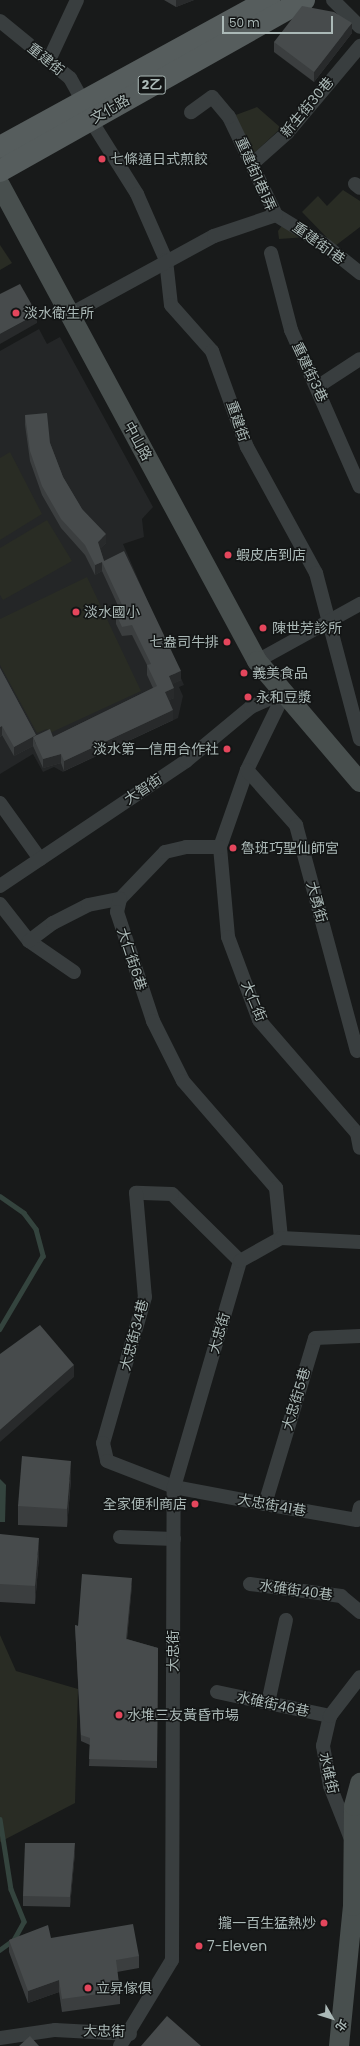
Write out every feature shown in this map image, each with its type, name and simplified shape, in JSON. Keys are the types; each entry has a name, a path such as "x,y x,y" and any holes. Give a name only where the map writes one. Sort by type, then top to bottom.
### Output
{"main road":[{"name":"文化路","path":"0,172 39,152 87,111 269,0"},
{"name":"文化路","path":"0,147 87,111 304,0"},
{"name":"中山路","path":"0,185 68,315 257,661 285,692 360,782"},
{"path":"339,2046 357,1906 354,1806 360,1783"}],"street":[{"path":"49,60 77,0"},
{"path":"333,0 360,27"},
{"name":"重建街","path":"0,21 70,78 87,111 137,194 166,260 171,305 212,351 247,447 316,573 328,623 360,739"},
{"name":"新生街30巷","path":"252,164 287,133 360,46"},
{"name":"重建街1巷1弄","path":"68,315 166,260 214,236 276,215 230,117 212,97 191,112"},
{"name":"重建街1巷","path":"276,215 325,245 360,273"},
{"name":"重建街3巷","path":"271,253 291,330 318,387 360,487"},
{"path":"318,387 360,359"},
{"path":"257,661 360,604"},
{"name":"大仁街","path":"285,692 247,770 220,847 228,937 259,1020 357,1133 360,1148"},
{"name":"大智街","path":"0,886 186,761 251,708 285,692"},
{"name":"大勇街","path":"247,770 296,825 357,1051"},
{"path":"0,803 40,859"},
{"path":"30,941 53,923 88,905 120,899 165,852 186,847 220,847"},
{"name":"大仁街6巷","path":"120,899 118,912 152,1021 183,1080 240,1144 276,1188 281,1238"},
{"path":"0,904 30,941 74,972"},
{"name":"大忠街34巷","path":"174,1487 106,1461 103,1443 145,1297 136,1193 172,1194 240,1261"},
{"path":"240,1261 281,1238 360,1242"},
{"name":"大忠街","path":"0,2038 54,2030 130,2034 172,1960 174,1487 240,1261"},
{"name":"大忠街5巷","path":"265,1504 315,1338 360,1336"},
{"name":"大忠街41巷","path":"174,1487 357,1520 360,1507"},
{"path":"120,1537 174,1539"},
{"name":"水碓街40巷","path":"250,1584 342,1596 360,1612"},
{"path":"268,1702 286,1620"},
{"name":"水碓街","path":"356,1852 330,1786 323,1746 330,1716 360,1677"},
{"name":"水碓街46巷","path":"217,1692 330,1716"},
{"path":"120,2046 130,2034"}],"shaded area":[{"path":"257,107 281,128 251,156 233,116"},
{"path":"343,190 360,201 360,227 335,246 302,212 318,196 327,206"},
{"path":"284,223 307,237 279,239 278,231"},
{"path":"0,245 12,263 0,270"},
{"name":"淡水國小","path":"39,329 47,344 60,337 153,507 142,519 144,537 123,544 184,685 179,687 183,696 178,718 63,772 54,767 43,772 33,754 0,774 0,351"},
{"path":"10,452 42,514 0,540 0,458"},
{"path":"47,520 72,561 3,600 0,595 0,548"},
{"path":"87,577 141,691 50,733 47,729 37,733 0,665 0,619"},
{"path":"0,1479 6,1485 5,1522 0,1522"},
{"path":"0,1635 16,1671 78,1689 75,1803 0,1842"}],"building":[{"path":"302,6 334,12 352,23 314,72 274,42"},
{"name":"淡水衛生所","path":"20,284 37,314 0,334 0,294"},
{"path":"47,413 50,443 63,477 82,509 106,534 98,542 104,561 124,551 181,671 169,676 174,688 165,692 173,710 64,761 61,754 43,759 33,737 50,729 53,737 157,686 147,665 151,664 132,625 122,627 116,614 123,607 102,562 95,565 85,545 61,519 42,486 30,451 25,415"},
{"path":"0,668 36,735 14,747 2,726 0,727"},
{"path":"40,1325 74,1365 0,1430 0,1354"},
{"path":"22,1456 71,1461 67,1509 18,1506"},
{"path":"0,1534 39,1538 35,1586 0,1584"},
{"name":"水堆三友黃昏市場","path":"82,1574 132,1578 126,1639 158,1648 157,1761 89,1759 90,1738 81,1735 75,1625 78,1626"},
{"path":"25,1843 75,1843 70,1897 23,1896"},
{"path":"133,1924 139,1956 116,1960 120,1991 62,1999 59,1980 28,1991 9,1940 48,1925 51,1938"},
{"path":"167,2016 201,2046 141,2046"},
{"path":"30,2036 39,2046 19,2046"}],"waterway":[{"path":"0,1196 24,1213 36,1229 43,1256 0,1329"},
{"path":"0,1819 11,1889 24,1922 14,1940 0,1950"}],"place":[{"name":"七條通日式煎餃","path":"102,159"},
{"name":"淡水衛生所","path":"16,313"},
{"name":"蝦皮店到店","path":"228,555"},
{"name":"淡水國小","path":"76,612"},
{"name":"陳世芳診所","path":"263,628"},
{"name":"七盎司牛排","path":"227,642"},
{"name":"義美食品","path":"244,673"},
{"name":"永和豆漿","path":"248,697"},
{"name":"淡水第一信用合作社","path":"227,749"},
{"name":"魯班巧聖仙師宮","path":"233,848"},
{"name":"全家便利商店","path":"195,1504"},
{"name":"水堆三友黃昏市場","path":"119,1715"},
{"name":"攏一百生猛熱炒","path":"324,1923"},
{"name":"7-Eleven","path":"199,1946"},
{"name":"立昇傢俱","path":"88,1988"}]}
